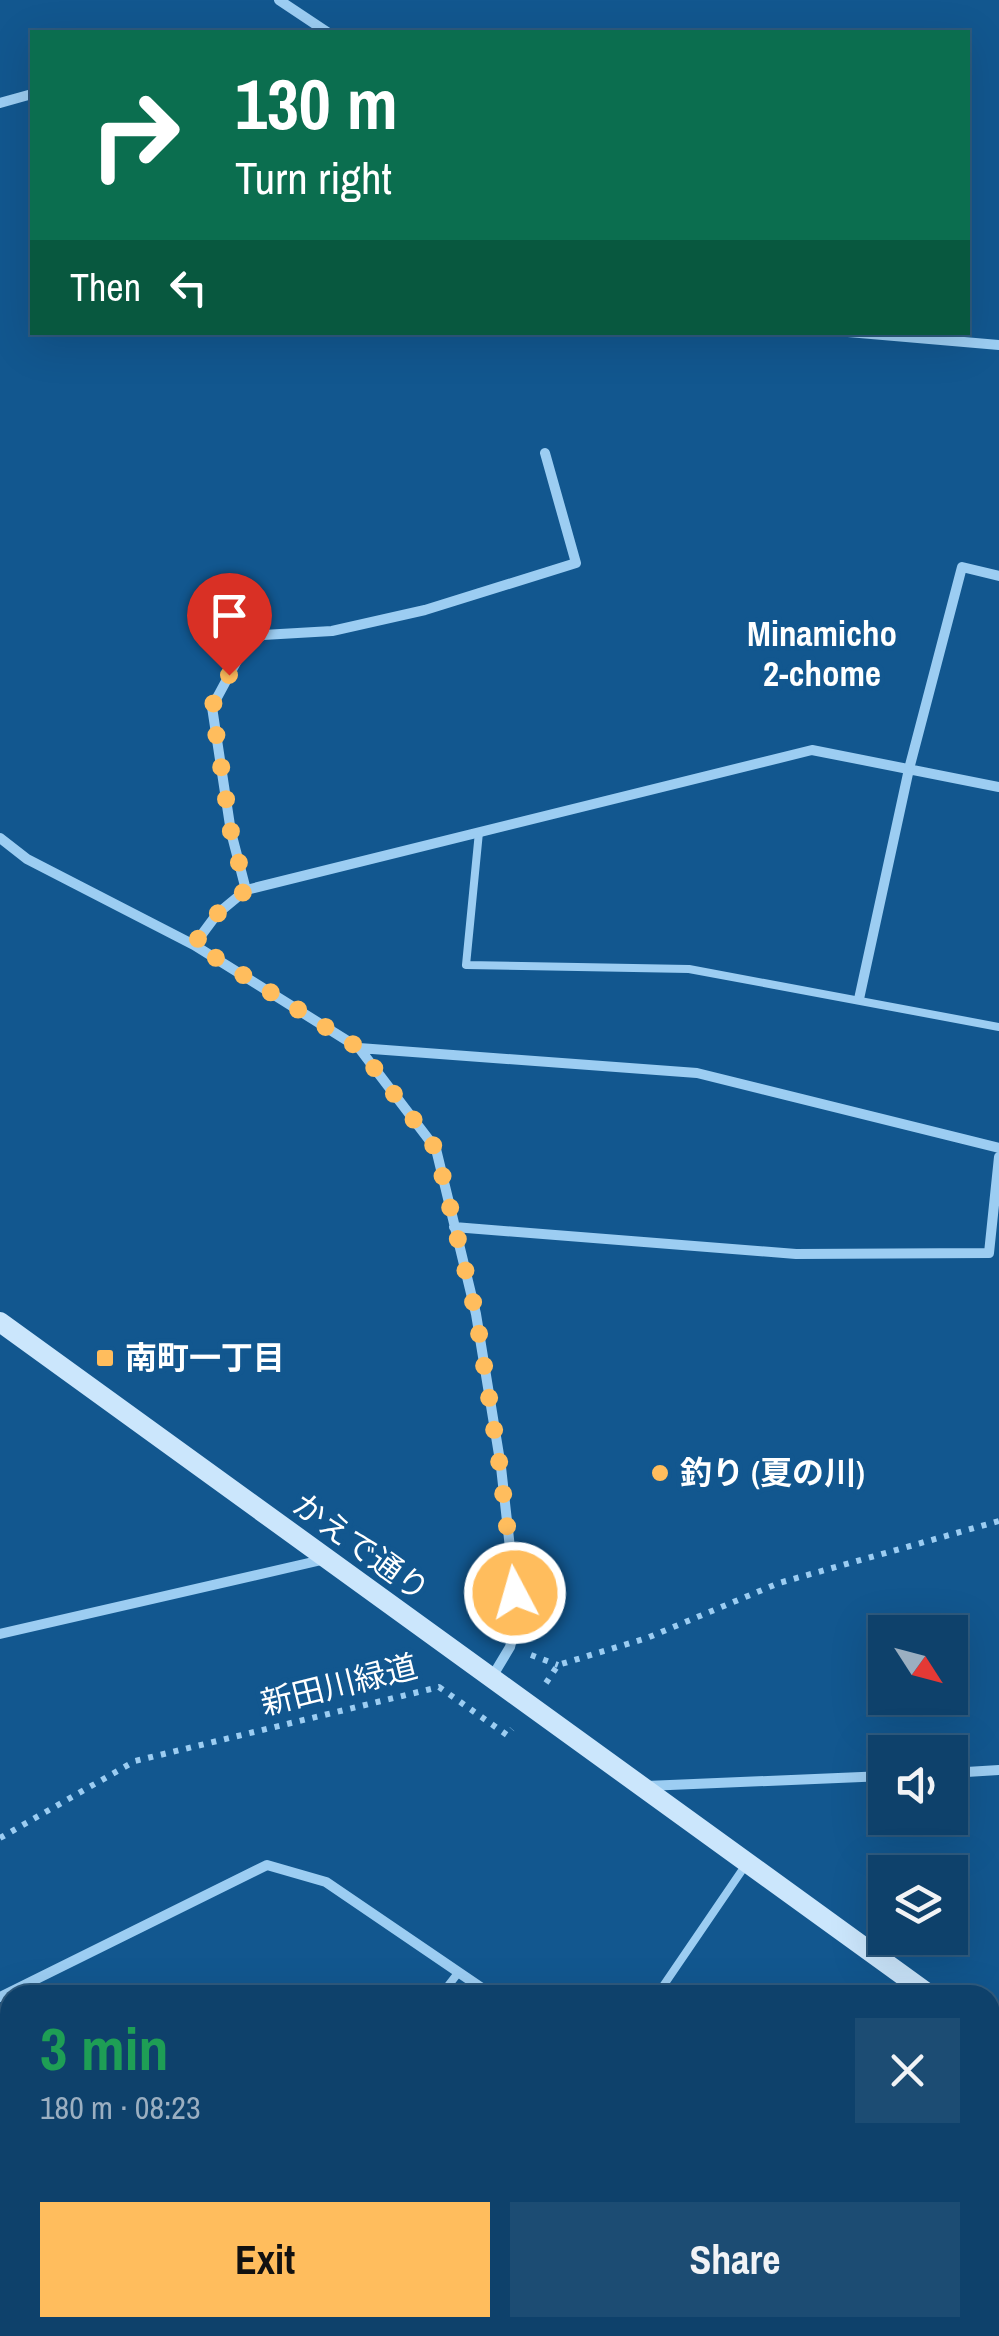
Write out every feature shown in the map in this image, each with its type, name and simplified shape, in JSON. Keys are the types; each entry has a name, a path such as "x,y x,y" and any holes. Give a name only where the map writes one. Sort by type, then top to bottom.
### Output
{"street":[{"path":"279,0 324,30"},
{"path":"0,103 30,95"},
{"path":"883,335 999,345"},
{"path":"246,890 231,832 212,706 246,644 263,635 332,631 425,610 576,563 545,453"},
{"path":"859,999 909,769 962,567 999,576"},
{"path":"194,944 217,914 246,890 812,750 999,787"},
{"path":"0,838 27,859 194,944 359,1048 436,1149 479,1333 515,1593 510,1646 491,1678"},
{"path":"359,1048 696,1073 999,1148"},
{"path":"454,1227 796,1254 989,1253 999,1157"},
{"name":"かえで通り","path":"0,1322 748,1863 902,1985"},
{"path":"0,1634 326,1559"},
{"path":"968,1772 999,1770"},
{"path":"642,1786 868,1777"},
{"path":"24,1985 267,1865 326,1882 477,1985"}],"lane":[{"path":"479,832 466,965 689,969 999,1027"},
{"path":"664,1985 748,1863"},
{"path":"448,1985 458,1972"}],"path":[{"name":"新田川緑道","path":"0,1838 135,1761 439,1687 507,1735 558,1665 646,1638 779,1583 999,1521"}],"place":[{"name":"南町一丁目","path":"105,1358"},
{"name":"釣り (夏の川)","path":"660,1473"}],"district":[{"name":"Minamicho 2-chome","path":"822,654"}],"route":[{"path":"229,675 212,706 231,832 246,890 217,914 194,944 359,1048 436,1149 476,1314 515,1593"}]}
